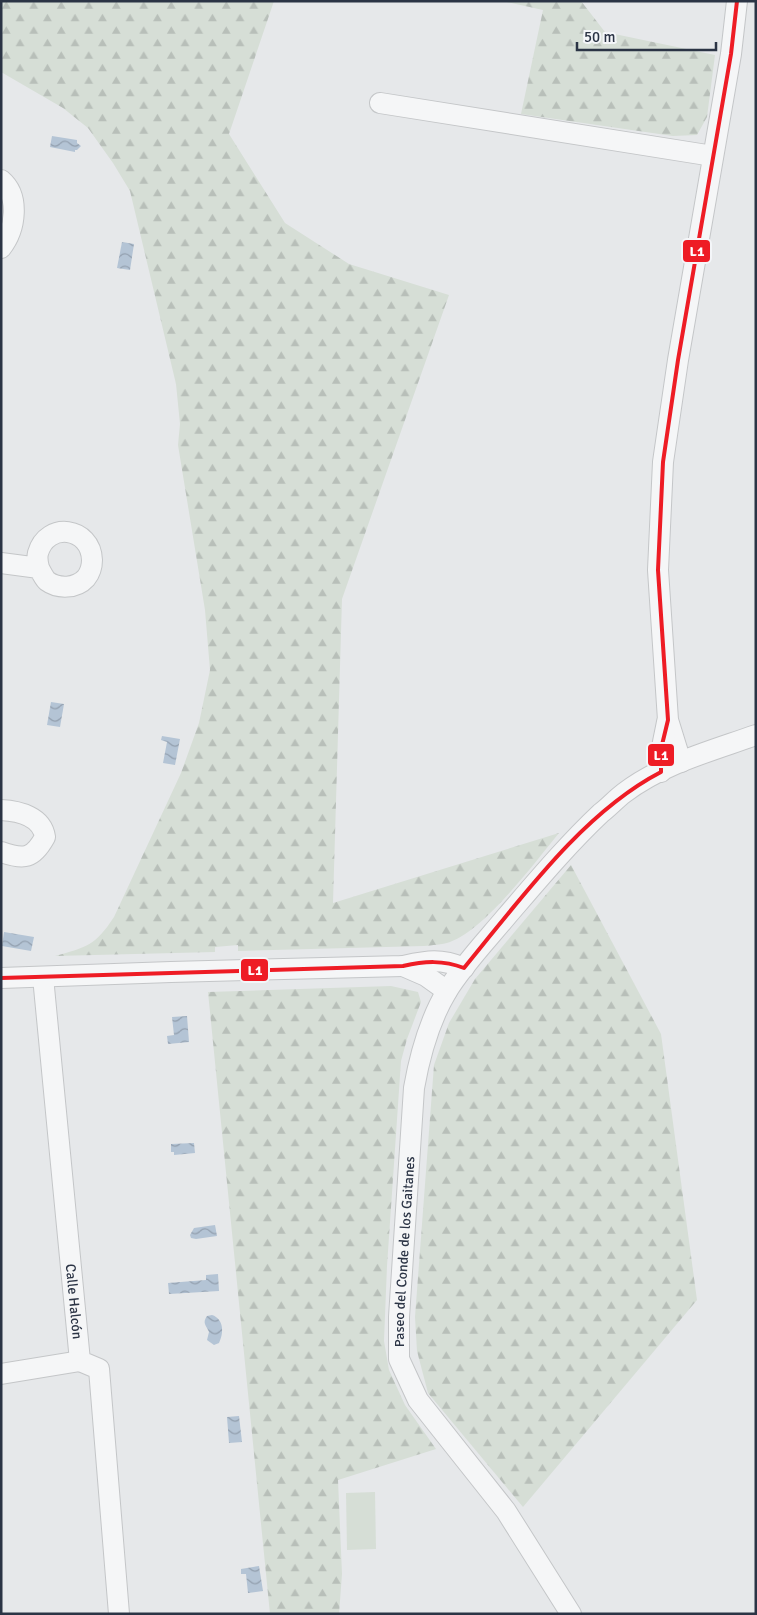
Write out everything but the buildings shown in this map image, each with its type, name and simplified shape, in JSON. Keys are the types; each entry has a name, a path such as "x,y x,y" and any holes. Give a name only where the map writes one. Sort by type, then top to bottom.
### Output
{"street":[{"path":"682,762 668,720 658,570 663,462 678,360 731,54 737,1"},
{"path":"380,103 713,156"},
{"path":"1,180 6,183 13,196 14,212 11,228 1,248"},
{"path":"1,563 39,568"},
{"path":"661,772 661,749 668,720"},
{"name":"Paseo del Conde de los Gaitanes","path":"571,1614 506,1511 418,1400 399,1359 399,1317 414,1088 423,1045 447,991 464,968 552,863 623,793 682,762 755,736"},
{"path":"1,810 26,815 37,820 44,828 45,837 38,850 25,858 1,852"},
{"path":"1,978 403,966 431,961 442,961 464,968"},
{"path":"403,966 426,976 447,991"},
{"name":"Calle Halcón","path":"43,977 80,1361"},
{"path":"1,1374 80,1361 100,1369 118,1614"}],"green space":[{"path":"1,1 274,1 229,134 285,223 349,264 449,295 342,599 333,903 559,833 494,910 464,935 450,942 424,946 238,951 238,945 215,947 215,952 55,956 89,944 101,934 114,917 181,773 199,723 210,670 205,610 178,445 180,424 176,384 130,191 88,128 63,108 1,72"},
{"path":"502,1 581,1 605,32 715,55 707,117 697,135 673,136 521,114 543,10"},
{"path":"571,865 661,1034 697,1300 523,1507 428,1393 417,1351 415,1317 434,1065 449,1023 475,979"},
{"path":"391,986 418,992 421,1002 401,1061 387,1266 384,1341 389,1370 405,1405 436,1449 338,1480 342,1574 339,1614 270,1614 208,992"},
{"path":"375,1492 376,1549 347,1550 346,1493"}],"water":[{"path":"52,136 77,140 77,143 81,146 75,152 50,147"},
{"path":"122,242 134,244 130,270 117,268"},
{"path":"51,702 64,704 60,727 47,725"},
{"path":"162,736 180,739 175,765 163,763 167,742 161,740"},
{"path":"4,932 34,937 31,951 2,946"},
{"path":"187,1016 189,1042 168,1044 167,1036 174,1035 172,1017"},
{"path":"194,1143 195,1153 174,1155 174,1152 171,1152 171,1144"},
{"path":"215,1225 217,1236 191,1238 190,1235 194,1228"},
{"path":"218,1274 219,1291 169,1294 168,1283 206,1280 206,1275"},
{"path":"212,1315 219,1320 222,1327 219,1343 214,1345 207,1340 209,1332 205,1322 207,1316"},
{"path":"239,1416 242,1442 229,1443 227,1417"},
{"path":"259,1566 263,1591 248,1593 246,1574 241,1574 241,1569"}],"transit line":[{"name":"L1","path":"1,978 403,966 434,962 464,968 530,887 579,834 632,789 661,772 661,749 668,720 658,570 663,462 678,360 731,54 737,1"}]}
